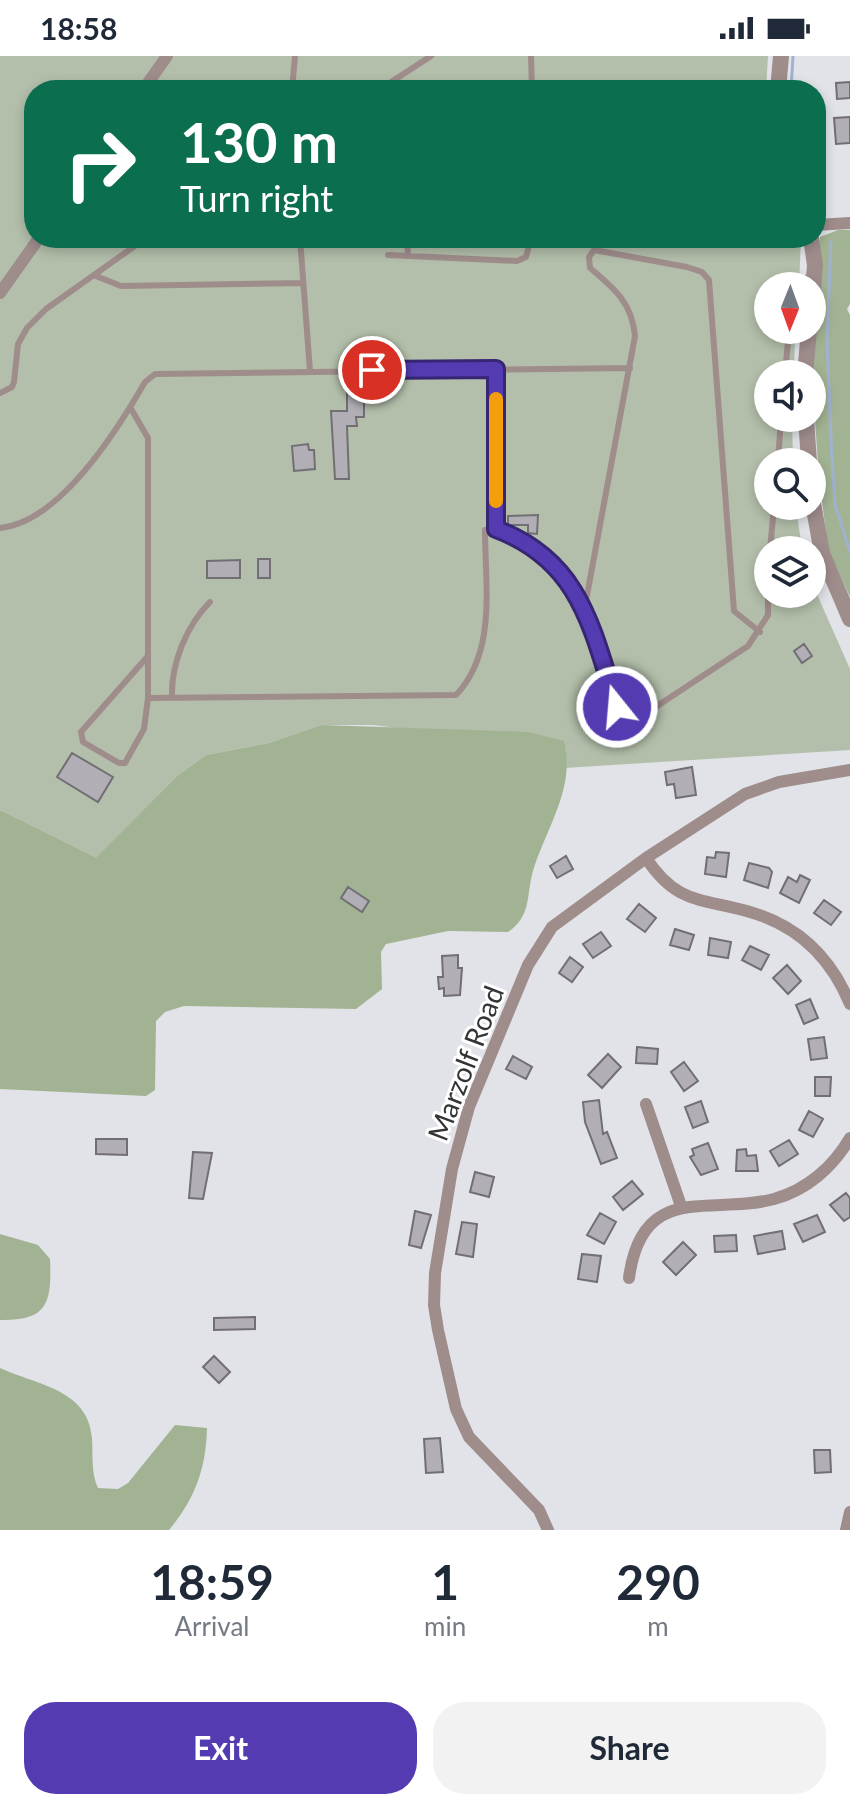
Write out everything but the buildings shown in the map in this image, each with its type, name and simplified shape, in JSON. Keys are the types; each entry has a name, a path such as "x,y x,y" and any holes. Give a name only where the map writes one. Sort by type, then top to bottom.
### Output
{"street":[{"path":"150,80 167,56"},
{"path":"779,80 781,56"},
{"path":"826,224 850,223"},
{"path":"0,293 32,248"},
{"path":"812,248 814,272"},
{"path":"816,520 822,553 850,619"},
{"name":"Marzolf Road","path":"548,1530 539,1510 480,1453 461,1421 436,1319 435,1273 460,1134 528,965 552,927 646,858 745,794 779,782 850,770"},
{"path":"646,858 665,884 683,896 771,919 805,939 833,970 850,1004"},
{"path":"646,1104 681,1206"},
{"path":"629,1278 633,1257 644,1235 661,1218 681,1206 759,1203 788,1194 826,1169 850,1138"},
{"path":"846,1530 850,1512"}],"lane":[{"path":"293,80 295,56"},
{"path":"394,80 431,56"},
{"path":"531,56 532,80"},
{"path":"0,393 12,387 18,344 27,328 46,309 133,248"},
{"path":"301,248 310,371"},
{"path":"408,248 408,255"},
{"path":"388,255 517,261 526,257 528,248"},
{"path":"585,606 604,490 635,336 633,317 625,299 590,268 589,257 594,250 687,267 702,272 709,280 734,611 760,632"},
{"path":"96,276 121,286 303,283"},
{"path":"0,528 29,517 63,492 101,455 145,382 155,374 630,368"},
{"path":"496,369 496,529"},
{"path":"130,407 148,438 148,656 148,698 144,729 125,763 83,742 81,732 148,656"},
{"path":"148,698 456,695 468,683 482,649 485,631 485,530 496,529 522,539 543,553 585,606 617,707 627,716 642,716 748,646 760,632 768,608"},
{"path":"172,697 182,647 198,613 210,602"}],"green space":[{"path":"0,56 768,56 767,80 24,80 24,248 801,248 800,272 754,272 754,344 795,344 794,360 754,360 754,432 792,432 793,448 754,448 754,520 798,520 800,536 754,536 754,608 823,608 850,669 850,750 565,768 566,749 373,725 321,725 269,743 206,755 177,776 96,859 0,810"},
{"path":"850,230 850,304 847,309 850,315 850,597 828,549 824,520 826,448 817,448 816,432 826,432 826,360 813,360 814,344 826,344 826,272 818,272 819,248 826,248 826,235"},
{"path":"321,725 529,732 564,741 567,758 563,791 533,871 525,912 516,926 508,932 448,931 386,944 381,952 382,989 356,1009 184,1006 165,1012 156,1021 155,1090 146,1096 0,1089 0,810 96,858 177,776 206,755 269,743"},
{"path":"0,1234 38,1245 50,1259 47,1298 37,1313 28,1317 0,1320"},
{"path":"0,1368 58,1391 81,1409 92,1438 93,1470 98,1488 118,1489 128,1483 175,1425 207,1428 197,1483 186,1507 169,1530 0,1530"}],"waterway":[{"path":"792,80 793,56"},
{"path":"831,242 827,340 832,460 835,504 850,552"}],"slow traffic":[{"path":"496,399 496,501"}],"route":[{"path":"372,370 496,369 496,529 522,539 543,553 585,606 617,707"}]}
